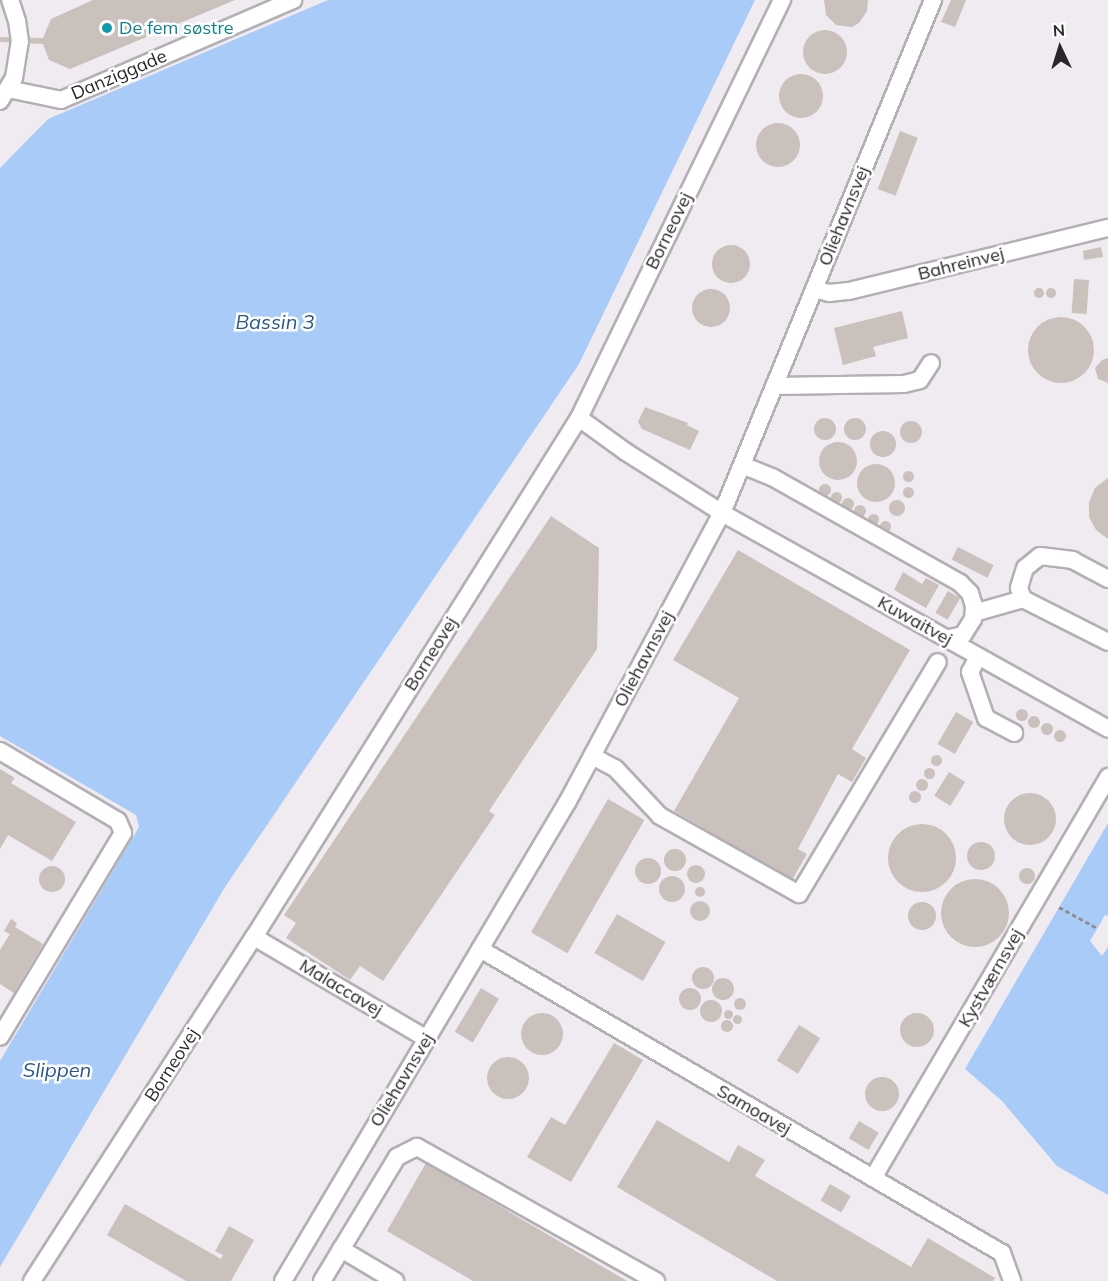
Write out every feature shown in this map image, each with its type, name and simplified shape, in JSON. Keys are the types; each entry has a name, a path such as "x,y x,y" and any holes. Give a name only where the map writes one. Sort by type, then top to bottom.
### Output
{"street":[{"path":"4,95 16,70 20,42 12,0"},
{"name":"Danziggade","path":"4,95 61,100 293,0"},
{"name":"Borneovej","path":"32,1281 254,937 579,418 782,0"},
{"name":"Oliehavnsvej","path":"283,1281 592,756 722,513 933,0"},
{"name":"Bahreinvej","path":"814,289 827,293 849,291 1108,228"},
{"path":"774,386 904,384 920,380 932,363"},
{"name":"Kuwaitvej","path":"579,418 626,453 722,513 1108,729"},
{"path":"742,465 772,477 960,583 970,593 974,613 969,628 963,635 946,639"},
{"path":"1023,599 1019,588 1024,568 1040,556 1073,560 1108,579"},
{"path":"974,613 1023,599 1108,642"},
{"path":"978,657 970,672 986,718 1014,733"},
{"path":"592,756 615,768 660,816 799,894 938,662"},
{"path":"0,751 118,821 123,833 0,1037"},
{"name":"Kystværnsvej","path":"873,1178 1108,777"},
{"name":"Malaccavej","path":"254,937 427,1039"},
{"name":"Samoavej","path":"480,949 1002,1253 1012,1281"},
{"path":"322,1281 397,1157 417,1147 656,1281"},
{"path":"341,1250 396,1281"}],"path":[{"path":"1059,907 1097,928"}],"water":[{"name":"Bassin 3","path":"328,0 755,0 579,364 225,887 0,1267 0,1061 139,827 136,815 0,736 0,168 48,119"},
{"path":"1108,823 1108,916 1105,915 1090,941 1102,956 1108,947 1108,1195 1057,1166 1002,1101 965,1069"}],"building":[{"name":"De fem søstre","path":"93,0 235,0 70,69 49,60 43,44 0,42 0,37 43,38 51,19"},
{"path":"824,0 868,0 867,11 859,23 852,27 836,25 826,15"},
{"path":"951,0 966,0 955,27 941,22"},
{"path":"825,30 834,31 841,36 846,43 846,61 841,68 834,73 825,74 816,73 809,68 804,61 803,52 804,43 809,36 816,31"},
{"path":"801,74 810,75 817,80 822,87 822,105 817,112 810,117 801,118 792,117 785,112 780,105 779,96 780,87 785,80 792,75"},
{"path":"778,123 787,124 794,129 799,136 799,154 794,161 787,166 778,167 769,166 762,161 757,154 756,145 757,136 762,129 769,124"},
{"path":"900,131 918,138 896,196 878,189"},
{"path":"731,245 744,251 750,264 744,277 731,283 718,277 712,264 718,251"},
{"path":"1101,247 1103,257 1084,260 1083,251"},
{"path":"1074,279 1089,280 1087,314 1072,313"},
{"path":"1039,288 1044,293 1039,298 1034,293"},
{"path":"1051,288 1056,293 1051,298 1046,293"},
{"path":"711,289 724,295 730,308 724,321 711,327 698,321 692,308 698,295"},
{"path":"902,311 908,338 873,347 876,356 843,365 834,328"},
{"path":"1067,317 1085,326 1092,337 1094,350 1092,363 1085,374 1074,381 1055,383 1037,374 1030,363 1028,344 1037,326 1048,319"},
{"path":"1108,358 1108,383 1098,379 1095,368 1102,360"},
{"path":"645,407 688,423 687,425 699,431 690,450 642,429 638,422"},
{"path":"825,418 833,421 836,429 833,437 825,440 817,437 814,429 817,421"},
{"path":"855,418 863,421 866,429 863,437 855,440 847,437 844,429 847,421"},
{"path":"911,421 919,424 922,432 919,440 911,443 903,440 900,432 903,424"},
{"path":"883,431 892,435 896,444 892,453 883,457 874,453 870,444 874,435"},
{"path":"838,442 851,448 857,461 851,474 838,480 825,474 819,461 825,448"},
{"path":"876,464 889,470 895,483 889,496 876,502 863,496 857,483 863,470"},
{"path":"908,471 912,472 912,480 908,481 904,480 903,476 904,472"},
{"path":"1108,478 1108,539 1096,530 1089,517 1089,502 1095,488"},
{"path":"825,484 831,490 825,496 819,490"},
{"path":"908,487 912,488 912,496 908,497 904,496 903,492 904,488"},
{"path":"836,491 842,497 836,503 830,497"},
{"path":"848,498 854,504 848,510 842,504"},
{"path":"897,500 905,508 897,516 889,508"},
{"path":"862,505 866,511 862,517 858,517 854,509"},
{"path":"873,514 877,515 877,523 873,524 869,523 868,519 869,515"},
{"path":"551,516 599,548 597,649 489,811 495,815 383,981 360,966 350,980 286,938 296,923 284,915"},
{"path":"885,521 889,522 889,530 885,531 881,530 880,526 881,522"},
{"path":"958,547 994,565 987,578 952,559"},
{"path":"738,550 910,650 852,749 866,758 852,782 838,774 798,849 807,854 792,880 674,811 739,698 673,660"},
{"path":"903,572 922,584 926,578 939,585 926,608 894,590"},
{"path":"948,591 960,598 948,620 936,613"},
{"path":"1024,709 1028,715 1024,721 1020,721 1016,713"},
{"path":"956,712 973,722 955,754 938,744"},
{"path":"1036,716 1040,722 1036,728 1032,728 1028,720"},
{"path":"1049,723 1053,729 1049,735 1045,735 1041,727"},
{"path":"1062,730 1066,736 1062,742 1058,742 1054,734"},
{"path":"936,755 940,756 940,764 936,765 932,764 931,760 932,756"},
{"path":"929,768 933,769 933,777 929,778 925,777 924,773 925,769"},
{"path":"0,769 15,778 11,783 76,822 52,861 8,835 0,849"},
{"path":"949,772 965,782 950,806 934,796"},
{"path":"924,779 928,785 924,791 920,791 916,783"},
{"path":"917,791 921,797 917,803 913,803 909,795"},
{"path":"1025,793 1035,793 1049,800 1056,819 1049,838 1035,845 1025,845 1015,841 1008,834 1004,824 1004,814 1008,804 1015,797"},
{"path":"608,799 644,820 567,953 531,932"},
{"path":"922,824 935,827 946,834 953,845 956,858 953,871 946,882 935,889 922,892 909,889 898,882 891,871 888,858 891,845 898,834 909,827"},
{"path":"981,842 991,846 995,856 991,866 981,870 971,866 967,856 971,846"},
{"path":"675,849 683,852 686,860 683,868 675,871 667,868 664,860 667,852"},
{"path":"648,858 657,862 661,871 657,880 648,884 639,880 635,871 639,862"},
{"path":"696,865 702,868 705,874 702,880 696,883 690,880 687,874 690,868"},
{"path":"52,866 61,870 65,879 61,888 52,892 43,888 39,879 43,870"},
{"path":"1024,868 1030,868 1035,876 1033,882 1024,884 1019,879 1019,873"},
{"path":"672,876 681,880 685,889 681,898 672,902 663,898 659,889 663,880"},
{"path":"975,879 988,882 999,889 1006,900 1009,913 1006,926 999,937 988,944 975,947 962,944 951,937 944,926 941,913 944,900 951,889 962,882"},
{"path":"700,887 705,892 700,897 695,892"},
{"path":"700,901 707,904 710,911 707,918 700,921 693,918 690,911 693,904"},
{"path":"922,902 932,906 936,916 932,926 922,930 912,926 908,916 912,906"},
{"path":"617,914 665,942 643,981 594,953"},
{"path":"11,919 17,923 15,927 43,944 14,993 0,984 0,950 10,934 4,931"},
{"path":"703,967 713,974 714,978 707,988 703,989 693,982 692,978 699,968"},
{"path":"723,978 733,985 734,989 727,999 723,1000 713,993 712,989 719,979"},
{"path":"481,988 499,999 473,1043 455,1032"},
{"path":"690,988 700,995 701,999 694,1009 690,1010 680,1003 679,999 686,989"},
{"path":"742,998 746,1004 742,1010 738,1010 734,1002"},
{"path":"711,1000 721,1007 722,1011 715,1021 711,1022 701,1015 700,1011 707,1001"},
{"path":"728,1010 732,1014 728,1018 724,1014"},
{"path":"542,1013 557,1019 563,1034 557,1049 542,1055 527,1049 521,1034 527,1019"},
{"path":"917,1013 929,1018 934,1030 929,1042 917,1047 905,1042 900,1030 905,1018"},
{"path":"737,1015 741,1019 737,1023 733,1019"},
{"path":"729,1020 733,1026 729,1032 725,1032 721,1024"},
{"path":"799,1025 820,1038 798,1074 777,1061"},
{"path":"614,1043 643,1060 571,1182 527,1157 551,1117 565,1125"},
{"path":"508,1057 523,1063 529,1078 523,1093 508,1099 493,1093 487,1078 493,1063"},
{"path":"882,1077 894,1082 899,1094 894,1106 882,1111 870,1106 865,1094 870,1082"},
{"path":"657,1120 729,1162 738,1145 765,1160 755,1176 911,1267 928,1238 995,1278 993,1281 777,1281 617,1187"},
{"path":"859,1121 879,1133 868,1150 849,1138"},
{"path":"426,1163 627,1281 473,1281 387,1231"},
{"path":"830,1184 851,1196 841,1212 820,1200"},
{"path":"125,1204 221,1259 223,1255 215,1251 229,1226 254,1240 231,1281 186,1281 107,1235"}],"place":[{"name":"De fem søstre","path":"107,28"}],"water label":[{"name":"Slippen","path":"57,1069"}]}
